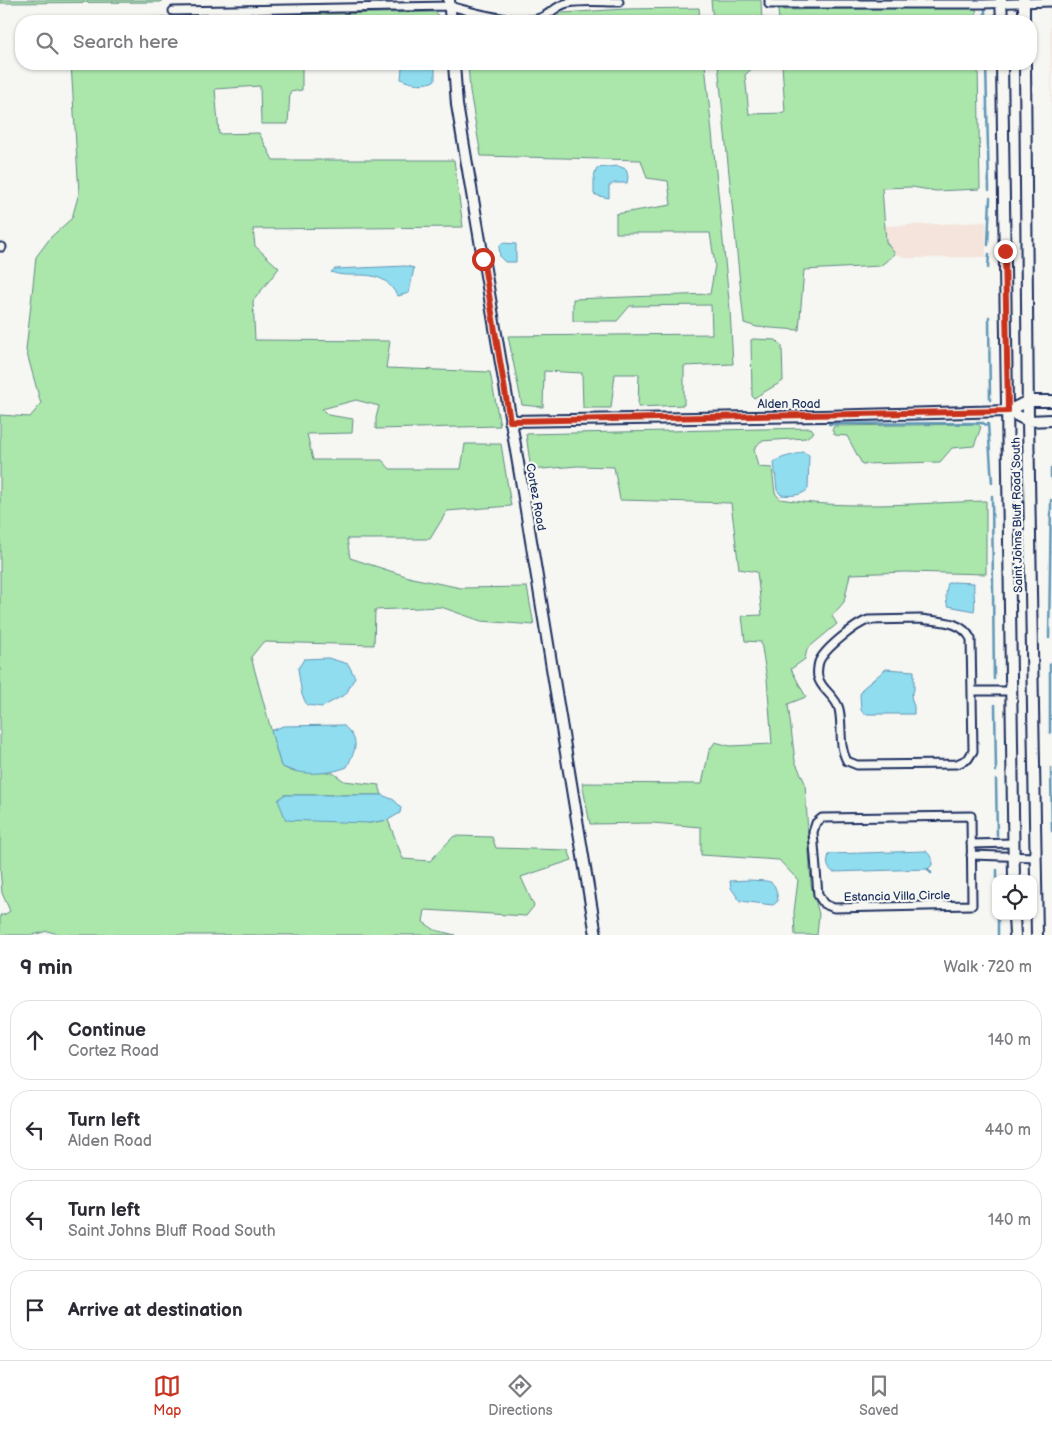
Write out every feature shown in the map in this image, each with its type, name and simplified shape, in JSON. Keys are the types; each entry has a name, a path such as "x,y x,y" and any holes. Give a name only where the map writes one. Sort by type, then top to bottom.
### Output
{"main road":[{"path":"1001,1 1002,15"},
{"path":"1024,1 1024,15"},
{"name":"Cortez Road","path":"454,70 457,105 467,167 596,935"},
{"name":"Saint Johns Bluff Road South","path":"1002,70 1014,875"},
{"name":"Saint Johns Bluff Road South","path":"1025,70 1028,421 1037,935"},
{"name":"Alden Road","path":"510,421 1008,411 1028,402 1052,401"},
{"name":"Alden Road","path":"1008,411 1028,421 1052,420"},
{"path":"1014,920 1014,935"}],"street":[{"path":"544,15 568,3 619,2"},
{"path":"769,2 1052,2"},
{"path":"173,11 449,3 475,14 483,15"},
{"path":"920,619 959,625 966,630 971,638 972,691 973,751 968,759 957,764 857,765 847,761 842,753 838,704 818,676 819,663 824,653 860,622 868,620 920,619"},
{"path":"972,691 1011,691"},
{"name":"Estancia Villa Circle","path":"970,816 971,844 972,905 834,908 824,904 818,895 813,832 816,823 822,818 970,816"},
{"path":"971,844 1014,843"},
{"path":"971,855 1036,857"}],"shaded area":[{"path":"1050,0 1052,0 1052,143 1050,7"},
{"path":"986,222 986,257 907,258 895,254 886,242 885,226"}],"green space":[{"path":"0,0 161,0 161,2 0,3"},
{"path":"711,0 761,0 762,15 712,15"},
{"path":"976,7 977,15 778,15 778,10"},
{"path":"699,8 700,15 558,15 562,13 625,9"},
{"path":"436,12 437,15 278,15"},
{"path":"71,70 302,70 302,90 290,92 288,124 261,124 260,86 215,89 219,134 259,133 273,160 454,160 463,227 253,229 255,246 279,268 253,301 255,340 390,341 386,368 490,372 500,426 376,429 379,406 356,400 322,409 328,415 353,419 352,433 307,434 313,460 382,460 390,469 461,469 465,444 501,444 511,506 447,511 430,539 347,539 350,558 412,578 461,588 527,587 534,625 481,621 441,607 375,610 374,645 263,642 251,657 281,766 291,771 333,773 344,781 379,785 382,795 284,795 369,823 388,820 403,859 430,861 454,836 492,837 496,848 568,850 572,860 521,877 534,906 526,916 425,910 423,922 435,930 455,935 62,935 47,931 33,935 0,935 0,915 10,911 2,893 0,867 0,415 30,417 41,404 26,350 36,257 51,237 72,218 79,193"},
{"path":"468,70 706,70 730,310 733,364 684,366 684,405 638,407 639,374 615,374 611,408 583,408 582,373 544,371 543,407 522,405 508,336 712,334 711,305 630,306 617,321 573,321 573,299 710,294 715,265 710,233 616,233 616,214 671,205 668,181 647,178 641,160 481,156"},
{"path":"719,70 750,70 745,75 749,114 785,113 782,70 978,70 980,189 936,191 912,187 882,188 886,242 895,254 880,266 804,270 799,330 757,327 744,323"},
{"path":"751,340 776,340 782,346 783,381 754,398 752,396"},
{"path":"977,424 981,427 974,446 952,448 940,462 862,464 847,436 835,435 832,430 834,426"},
{"path":"811,428 814,432 806,438 761,441 754,449 758,467 772,468 775,493 780,499 857,505 986,501 986,574 905,572 850,574 844,602 832,616 837,624 807,649 805,659 791,669 806,697 788,704 795,761 805,783 811,885 819,914 817,935 795,935 794,912 798,880 779,860 701,855 701,827 652,823 590,824 582,783 702,784 709,751 715,742 730,746 772,744 767,679 761,642 745,641 742,616 762,615 757,572 739,569 731,503 620,500 614,467 577,466 531,470 526,434"}],"water":[{"path":"402,70 435,70 435,80 432,82 418,84 401,79"},
{"path":"618,166 626,169 627,183 614,183 609,186 609,198 594,194 594,177 597,168"},
{"path":"503,243 516,244 516,262 505,262 500,257 499,246"},
{"path":"406,266 414,268 409,293 398,296 389,284 378,278 331,272 335,269"},
{"path":"803,452 809,455 808,489 799,494 781,495 777,490 774,462"},
{"path":"948,583 974,583 974,611 948,606 946,597 947,586"},
{"path":"328,658 348,664 355,677 346,694 322,707 307,705 302,695 298,669 304,659"},
{"path":"886,669 914,671 914,690 911,696 914,714 864,714 861,710 860,695 862,689"},
{"path":"343,725 355,740 353,755 347,767 331,772 305,773 281,766 271,731 283,726"},
{"path":"284,795 382,795 394,800 401,807 400,813 388,820 369,823 286,820 278,800"},
{"path":"926,851 932,858 932,865 928,869 833,872 828,864 829,854"},
{"path":"730,881 771,882 775,888 778,901 773,905 740,901 731,888"}],"waterway":[{"path":"985,9 985,15"},
{"path":"986,70 989,190"},
{"path":"988,245 990,198"},
{"path":"988,268 989,254"},
{"path":"989,317 990,400"},
{"path":"829,424 983,423 988,426"},
{"path":"988,424 992,483"},
{"path":"1051,469 1051,477"},
{"path":"992,496 994,679"},
{"path":"1049,638 1051,500"},
{"path":"1050,664 1050,733"},
{"path":"995,705 996,771"},
{"path":"1051,768 1052,831"},
{"path":"996,780 997,836"},
{"path":"928,869 931,873"},
{"path":"997,870 997,875"},
{"path":"998,920 998,935"}],"route":[{"path":"483,259 510,421 1008,411 1005,251"}]}
